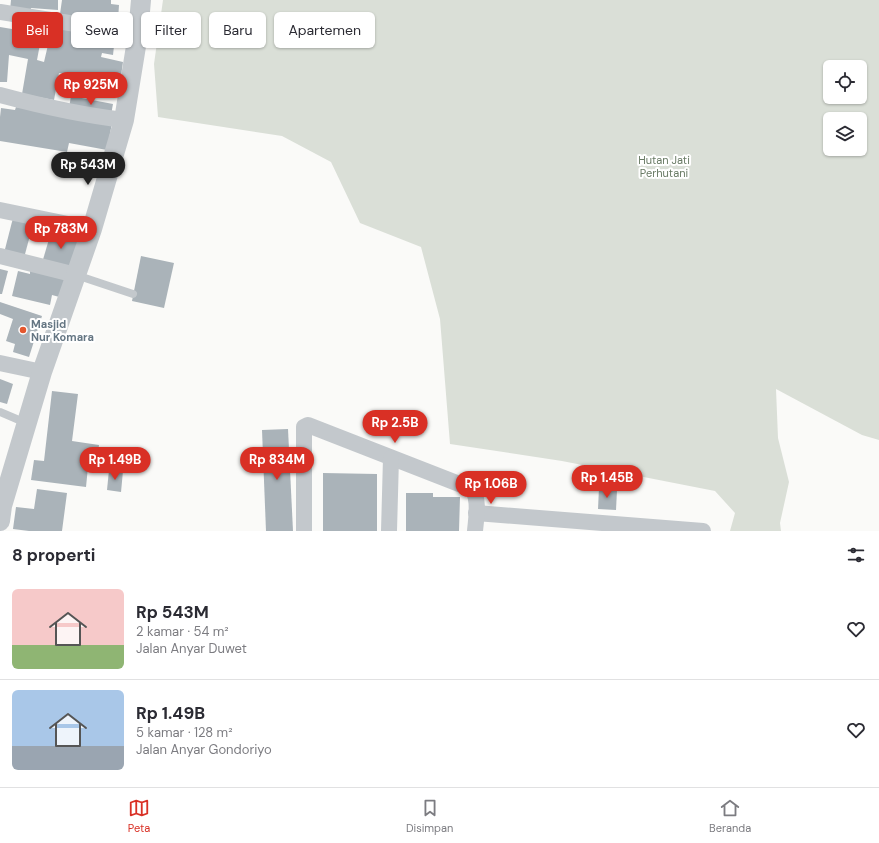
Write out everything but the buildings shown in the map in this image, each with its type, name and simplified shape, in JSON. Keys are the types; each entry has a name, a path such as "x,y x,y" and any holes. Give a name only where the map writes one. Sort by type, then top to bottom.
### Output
{"street":[{"path":"0,522 2,506 42,372 92,229 124,120 138,34 141,0"},
{"path":"4,8 138,34"},
{"path":"0,95 36,105 93,116 124,120"},
{"path":"0,210 92,229"},
{"path":"0,256 76,275"},
{"path":"0,363 42,372"},
{"path":"304,531 304,427 308,425 472,489 477,499 476,531"},
{"path":"389,531 391,458"},
{"path":"476,513 512,524 703,531"}],"lane":[{"path":"76,275 133,294"},
{"path":"0,412 27,423"}],"green space":[{"name":"Hutan Jati Perhutani","path":"163,0 879,0 879,440 862,435 776,389 778,438 789,482 780,523 781,531 730,531 735,513 715,491 562,461 450,444 440,319 421,247 360,223 331,162 282,136 158,117 154,64 156,48 201,48 201,12 161,12"}],"place":[{"name":"Masjid Nur Komara","path":"23,330"}]}
